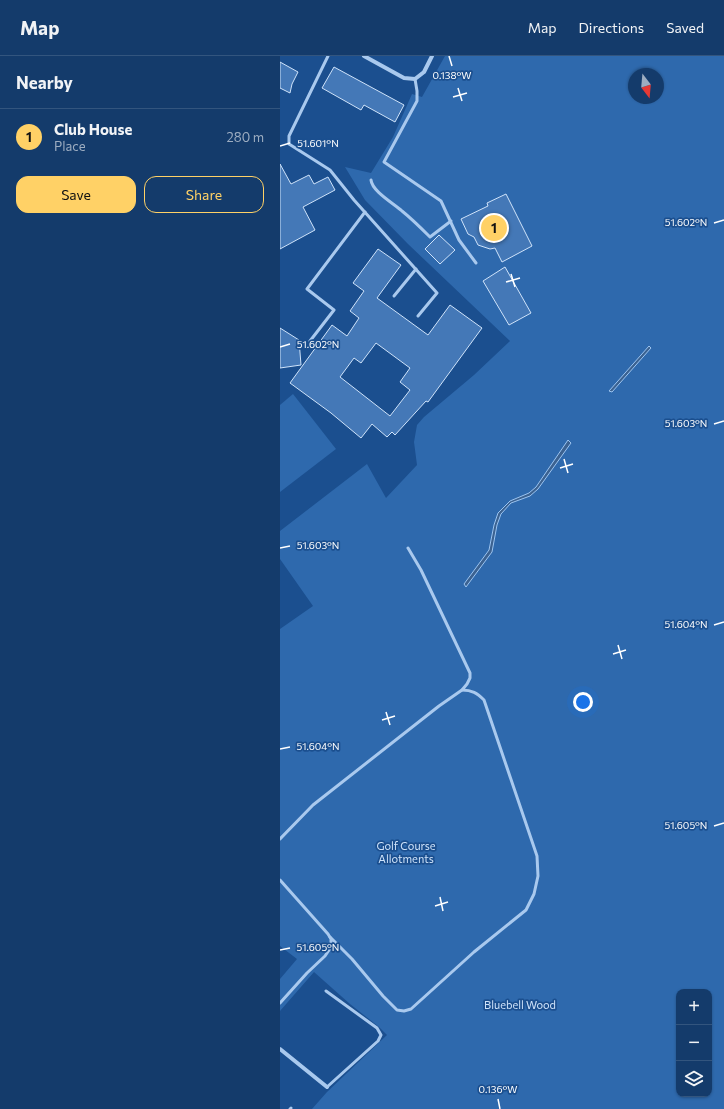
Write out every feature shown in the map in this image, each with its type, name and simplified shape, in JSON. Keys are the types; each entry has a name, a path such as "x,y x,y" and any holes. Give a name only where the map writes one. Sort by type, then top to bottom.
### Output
{"street":[{"path":"364,56 404,78 416,79 424,72 432,56"},
{"path":"280,1049 327,1086"}],"lane":[{"path":"328,56 289,136 289,144 330,170 354,200 437,293 418,316"},
{"path":"416,79 417,101 384,162 442,201 459,240 476,263"},
{"path":"370,180 384,197 402,211 430,237 451,221"},
{"path":"310,341 334,310 307,289 365,212"},
{"path":"394,296 416,269"},
{"path":"280,838 313,805 439,706 462,690 470,678 470,673 421,570 408,548"},
{"path":"280,880 352,959 383,996 397,1010 404,1011 411,1009 474,952 526,910 534,896 538,876 537,856 484,700 470,690 462,690"},
{"path":"280,1003 331,947 331,939 328,934"},
{"path":"331,947 342,948"},
{"path":"326,991 377,1028 381,1035 378,1041 327,1086"}],"green space":[{"path":"445,56 724,56 724,1109 312,1109 327,1092 387,1035 314,972 280,1011 280,979 297,959 280,946 280,629 313,606 280,559 280,531 367,464 386,498 417,465 414,442 417,425 424,417 474,375 510,341 408,244 365,200 345,167 371,173 393,137 412,94 422,97"},
{"path":"293,394 336,449 280,492 280,405"}],"shaded area":[{"path":"649,346 651,348 612,392 609,391"},
{"path":"568,440 571,443 538,489 530,496 511,503 501,514 497,525 492,552 466,587 464,584 489,550 498,513 510,501 529,493 536,487"}],"building":[{"path":"280,62 298,72 292,84 290,93 280,88"},
{"path":"334,67 404,105 395,122 364,105 361,110 322,88"},
{"path":"280,164 291,184 309,175 314,184 328,177 335,190 303,207 315,230 280,249"},
{"path":"506,194 532,246 502,262 495,248 490,249 478,245 474,237 468,234 461,219 488,206 487,203"},
{"path":"439,235 455,250 440,264 425,249"},
{"path":"378,249 401,265 377,298 428,335 450,305 482,328 428,402 426,401 395,435 392,432 387,437 372,424 361,438 331,413 290,383 332,325 347,336 359,318 350,311 364,291 353,283","holes":["376,343 410,368 400,382 410,390 390,416 340,377 354,358 361,363"]},
{"path":"505,267 531,313 509,325 483,281"},
{"path":"280,328 299,340 301,365 280,368"}],"place":[{"name":"Club House","path":"494,228"}],"park label":[{"name":"Golf Course Allotments","path":"406,851"},
{"name":"Bluebell Wood","path":"520,1004"}]}
